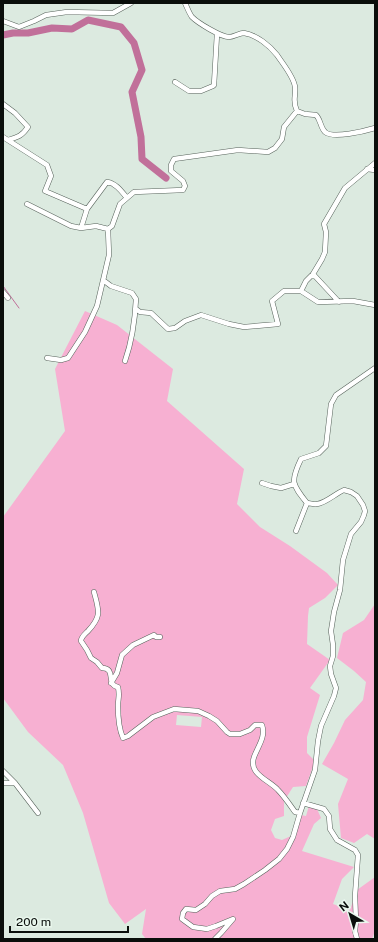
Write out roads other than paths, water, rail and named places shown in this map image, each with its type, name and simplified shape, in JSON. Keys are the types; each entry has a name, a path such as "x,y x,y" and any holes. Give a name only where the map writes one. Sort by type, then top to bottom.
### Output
{"street":[{"path":"3,21 19,27 46,15 67,12 113,13 131,3"},
{"path":"185,3 193,18 217,34 229,37 243,33 251,35 262,41 277,55 289,72 295,87 294,106 297,111 316,115 319,118 322,127 328,134 354,133 375,128"},
{"path":"174,82 189,91 201,91 214,85 217,34"},
{"path":"3,104 15,113 28,127 19,137 8,140"},
{"path":"47,358 61,360 68,358 85,332 97,306 109,255 108,229 112,226 120,204 134,192 183,190 185,186 183,181 171,171 171,165 174,159 238,150 268,152 275,148 282,139 284,126 297,111"},
{"path":"3,136 47,165 51,176 45,191 87,209"},
{"path":"301,291 306,281 313,274 325,252 326,232 324,224 345,188 375,163"},
{"path":"367,169 375,170"},
{"path":"81,228 87,209 107,182 114,184 127,198"},
{"path":"27,204 72,226 81,228 96,226 108,229"},
{"path":"313,274 339,302"},
{"path":"103,280 111,286 132,293 136,299 136,309 130,346 124,360"},
{"path":"136,309 140,312 151,313 168,329 175,328 185,321 201,315 244,327 278,324 272,301 284,291 301,291 318,302 353,301 375,305"},
{"path":"3,292 8,298"},
{"path":"215,939 222,933 233,918 207,929 193,927 182,919 183,913 186,909 196,910 220,891 235,889 244,884 279,859 287,849 293,837 315,770 321,726 336,688 330,666 333,656 331,631 340,590 343,560 351,534 361,522 365,511 357,496 344,490 317,504 307,503 294,484 293,478 301,459 319,453 326,446 331,404 336,395 375,368"},
{"path":"262,483 281,488 294,484"},
{"path":"296,532 307,503"},
{"path":"94,592 99,608 98,617 81,638 81,642 87,650 90,658 97,662 102,668 104,667 108,669 111,673 112,683 115,687 118,687 120,694 118,705 120,726 123,738 137,730 153,717 174,709 198,711 217,721 230,734 240,734 250,730 255,725 262,725 261,742 253,764 255,770 258,775 279,790 295,812 300,813"},
{"path":"112,683 117,673 122,655 133,645 151,636 154,635 156,637 160,637"},
{"path":"3,770 38,813"},
{"path":"3,784 15,783"},
{"path":"303,803 324,809 329,816 330,829 337,840 355,850 358,855 354,896 356,921 355,931 358,939"}],"waterway":[{"path":"3,35 28,33 52,28 72,29 88,20 121,27 134,43 142,70 132,92 141,137 142,159 166,178"},
{"path":"3,286 19,308"}]}
